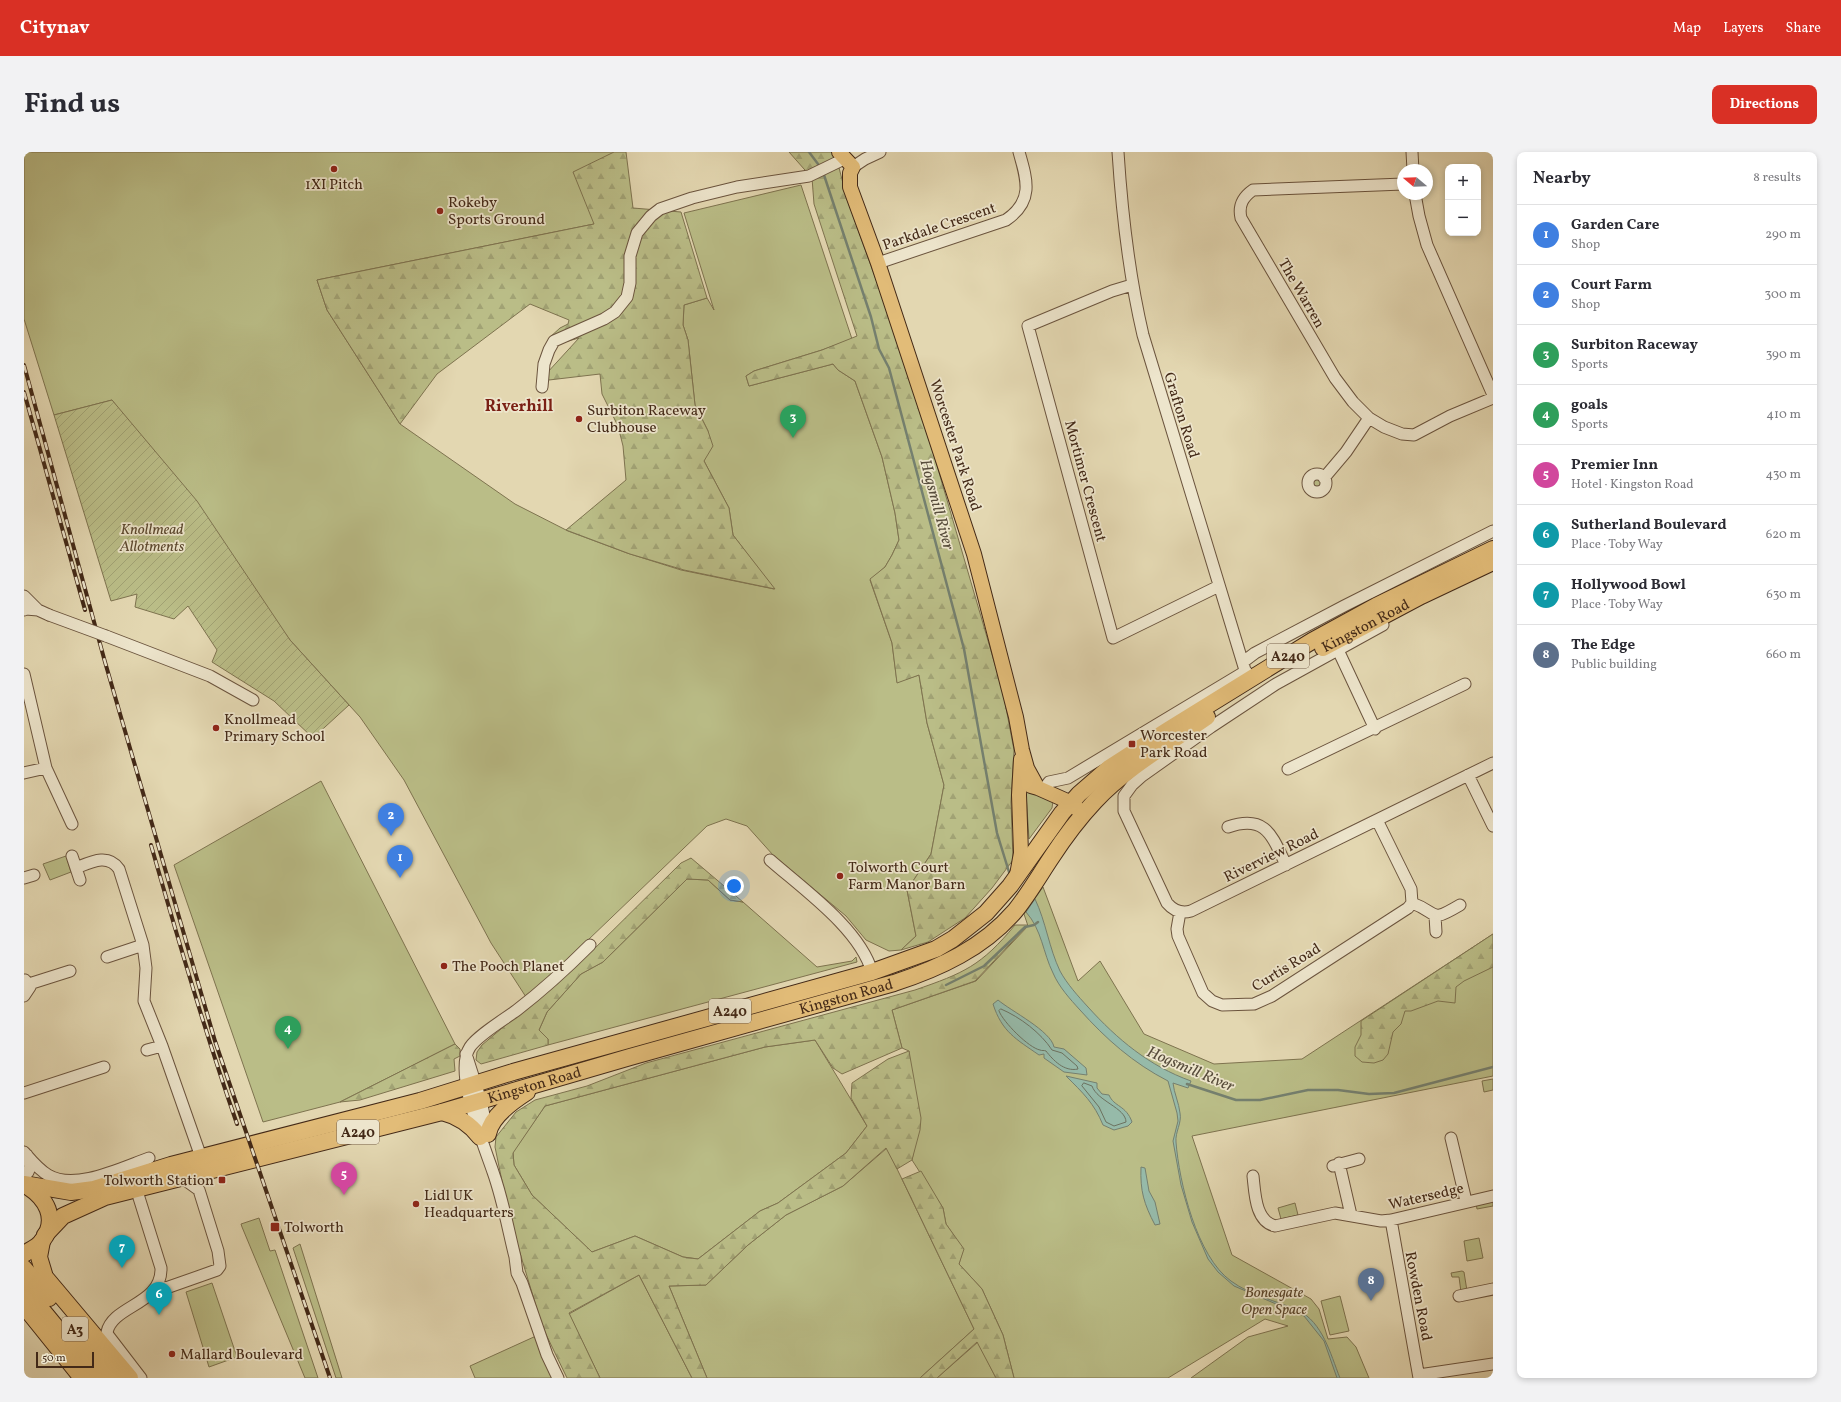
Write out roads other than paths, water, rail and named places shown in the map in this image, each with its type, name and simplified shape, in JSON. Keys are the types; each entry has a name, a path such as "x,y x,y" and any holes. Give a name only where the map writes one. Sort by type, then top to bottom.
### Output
{"highway":[{"name":"Kingston Road","path":"1032,853 1071,803 1094,780 1245,671 1312,641 1376,606 1493,549"},
{"name":"Kingston Road","path":"473,1094 539,1084 637,1054 918,975 946,964 973,948 996,929 1014,911 1075,825 1099,797 1131,770 1224,706 1328,645 1421,596 1493,562"},
{"name":"A240","path":"1016,877 1032,853"},
{"name":"Kingston Road","path":"43,1238 63,1216 105,1197 181,1177 238,1165 442,1112 473,1094 915,958 942,946 975,923 1002,896 1016,877"},
{"path":"442,1112 459,1118 484,1136 508,1106 539,1084"},
{"name":"A240","path":"24,1184 59,1190 84,1191 201,1157 420,1100 473,1094"},
{"name":"A240","path":"24,1184 41,1196 47,1207 49,1222 43,1238 24,1254"},
{"path":"43,1238 39,1257 45,1276 130,1378"},
{"name":"A3","path":"24,1268 115,1378"},
{"name":"A3","path":"24,1288 98,1378"},
{"path":"24,1306 82,1378"}],"main road":[{"name":"Worcester Park Road","path":"842,161 850,173 850,186 878,263 974,554 1016,717 1022,750"},
{"path":"1022,750 1027,768 1041,789"},
{"path":"1016,877 1021,860 1022,838 1019,793 1022,750"},
{"path":"1019,793 1027,786 1041,789 1071,803 1078,808 1075,825 1045,851 1038,854 1032,853 1022,838"}],"street":[{"path":"542,388 544,364 554,341 604,320 615,312 627,297 630,283 630,256 637,232 651,216 660,209 692,198 737,187 809,176 842,161 864,159 880,152"},
{"name":"Parkdale Crescent","path":"878,263 1006,220 1012,216 1021,206 1026,193 1027,181 1019,152"},
{"name":"Grafton Road","path":"1118,152 1125,238 1132,285 1143,335 1245,671"},
{"path":"1412,152 1413,164"},
{"name":"The Warren","path":"1397,184 1253,190 1247,194 1239,211 1241,218 1335,378 1353,402 1369,418 1384,427 1402,434 1414,435 1450,416 1493,398"},
{"path":"1416,200 1427,245 1489,376 1493,394"},
{"name":"Mortimer Crescent","path":"1132,285 1112,291 1023,325 1110,642 1219,586"},
{"path":"1324,478 1346,452 1369,418"},
{"path":"1041,789 1048,782 1068,778 1245,671 1338,609 1493,531"},
{"name":"Kingston Road","path":"1180,912 1171,908 1167,903 1124,811 1124,796 1132,785 1142,776 1211,727 1276,684 1440,595 1493,570"},
{"path":"24,596 43,612"},
{"path":"24,610 26,609 43,612 210,676 253,700"},
{"path":"1338,650 1374,729"},
{"path":"24,674 46,768 72,824"},
{"path":"1288,769 1465,684"},
{"name":"Riverview Road","path":"1180,912 1191,911 1493,763"},
{"path":"24,773 46,768"},
{"path":"1468,775 1493,826"},
{"path":"1377,820 1411,888 1412,903 1425,908 1435,916 1443,915 1460,905"},
{"path":"1228,827 1244,822 1252,823 1265,828 1270,834 1286,865"},
{"path":"72,856 80,880"},
{"path":"76,868 105,859 112,861 119,869 143,945 146,968 144,1001 162,1046 201,1157"},
{"path":"770,860 849,930 860,945 870,963 872,972"},
{"name":"Curtis Road","path":"1180,912 1177,929 1178,936 1203,993 1212,1001 1222,1005 1254,1004 1272,996 1408,908 1412,903"},
{"path":"1435,916 1436,932"},
{"path":"107,957 143,945"},
{"path":"558,1378 534,1320 522,1283 521,1272 515,1257 473,1094 466,1054 475,1042 531,999 590,945"},
{"path":"24,996 29,989 26,982 70,971"},
{"path":"147,1050 162,1046"},
{"path":"24,1093 104,1067"},
{"path":"1451,1138 1466,1201"},
{"path":"25,1153 36,1166 50,1176 70,1182 87,1179 148,1158"},
{"path":"24,1176 30,1169 30,1164 25,1153"},
{"path":"1351,1215 1336,1164 1359,1159"},
{"name":"Watersedge","path":"1253,1176 1261,1215 1270,1225 1276,1226 1318,1216 1334,1214 1351,1215 1381,1221 1391,1220 1466,1201 1493,1196"},
{"path":"157,1286 166,1288 217,1270 220,1266 220,1257 200,1190 181,1177"},
{"path":"107,1332 112,1321 148,1296 157,1286 162,1275 136,1188"},
{"name":"Rowden Road","path":"1391,1220 1419,1377"},
{"path":"1458,1296 1493,1289"},
{"path":"89,1330 107,1332"},
{"path":"107,1332 141,1378"},
{"path":"1419,1377 1493,1364"}],"water":[{"path":"1035,899 1056,962 1066,981 1077,994 1099,1019 1122,1041 1161,1068 1191,1081 1188,1088 1173,1083 1180,1117 1176,1142 1181,1177 1186,1197 1199,1237 1208,1255 1219,1270 1238,1286 1298,1310 1307,1316 1320,1331 1325,1340 1340,1378 1337,1378 1324,1341 1304,1316 1234,1286 1218,1272 1208,1259 1192,1222 1181,1185 1173,1141 1178,1121 1177,1113 1168,1081 1155,1074 1121,1050 1072,1002 1055,978 1036,926 1026,912"},
{"path":"998,1000 1046,1034 1054,1047 1064,1049 1086,1068 1087,1075 1064,1072 1044,1058 1044,1054 1039,1055 1011,1034 1001,1022 993,1004"},
{"path":"1066,1076 1097,1083 1097,1088 1102,1094 1109,1095 1114,1102 1127,1112 1132,1122 1128,1126 1114,1130 1103,1125 1092,1104"},
{"path":"1141,1167 1145,1168 1149,1191 1155,1202 1160,1224 1155,1225 1145,1204 1141,1183"}],"waterway":[{"name":"Hogsmill River","path":"809,152 821,168"},
{"name":"Hogsmill River","path":"823,172 871,317 879,349 889,368 964,649 997,833 1009,872"},
{"path":"946,985 984,966 1025,927 1034,925 1038,922"},
{"name":"Hogsmill River","path":"1187,1084 1236,1100 1260,1100 1308,1090 1338,1090 1369,1094 1394,1093 1493,1067"}],"railway":[{"path":"24,365 105,662 215,1041 330,1378"},
{"path":"24,392 85,610"},
{"path":"151,845 203,1020 237,1124"}],"place":[{"name":"1XI Pitch","path":"334,169"},
{"name":"Rokeby Sports Ground","path":"440,211"},
{"name":"Surbiton Raceway Clubhouse","path":"579,419"},
{"name":"Surbiton Raceway","path":"793,438"},
{"name":"Knollmead Primary School","path":"216,728"},
{"name":"Worcester Park Road","path":"1132,744"},
{"name":"Court Farm","path":"391,836"},
{"name":"Tolworth Court Farm Manor Barn","path":"840,876"},
{"name":"Garden Care","path":"400,878"},
{"name":"The Pooch Planet","path":"444,966"},
{"name":"goals","path":"288,1049"},
{"name":"Tolworth Station","path":"222,1180"},
{"name":"Premier Inn","path":"344,1195"},
{"name":"Lidl UK Headquarters","path":"416,1204"},
{"name":"Tolworth","path":"275,1227"},
{"name":"Hollywood Bowl","path":"122,1268"},
{"name":"The Edge","path":"1371,1301"},
{"name":"Sutherland Boulevard","path":"159,1315"},
{"name":"Mallard Boulevard","path":"172,1354"}],"district":[{"name":"Riverhill","path":"519,405"}],"park label":[{"name":"Knollmead Allotments","path":"152,538"},
{"name":"Bonesgate Open Space","path":"1274,1300"}]}
